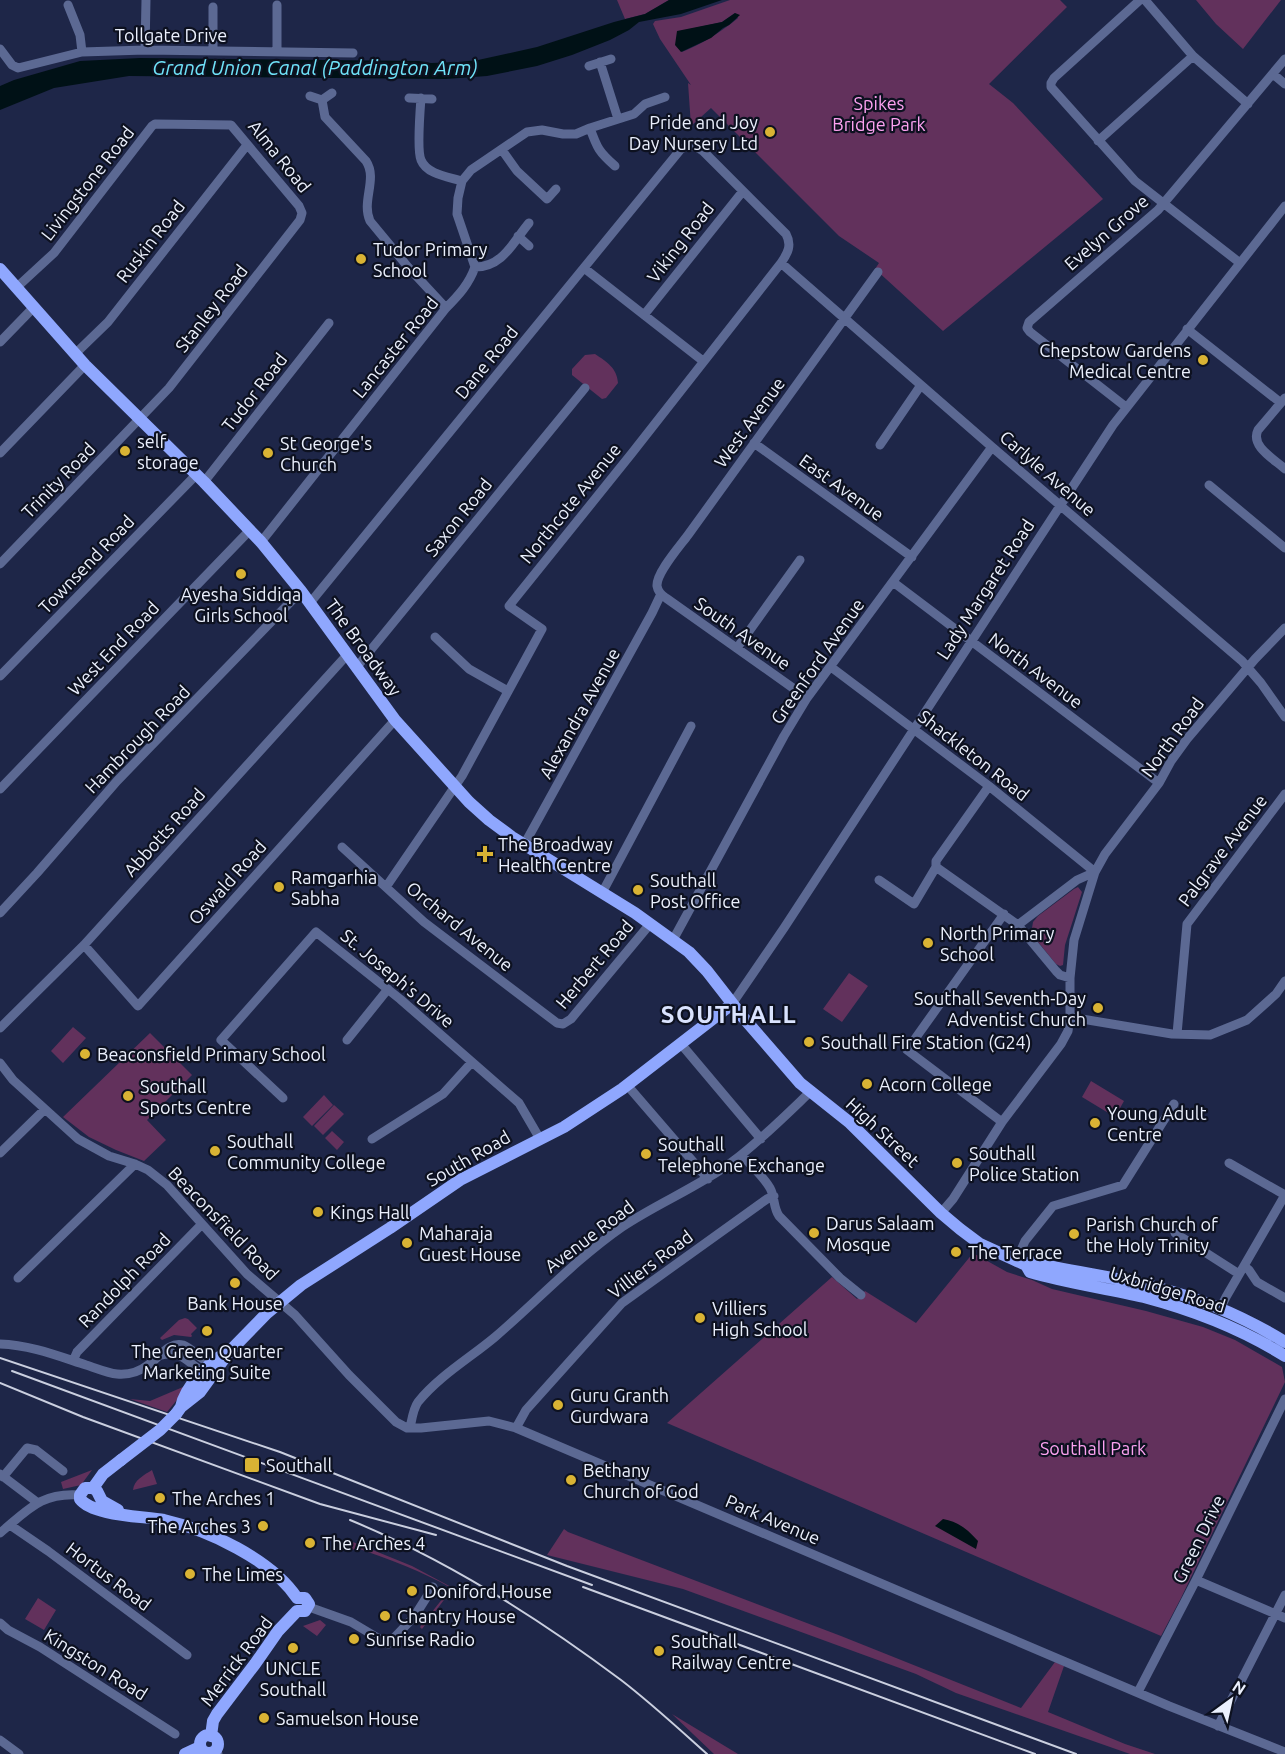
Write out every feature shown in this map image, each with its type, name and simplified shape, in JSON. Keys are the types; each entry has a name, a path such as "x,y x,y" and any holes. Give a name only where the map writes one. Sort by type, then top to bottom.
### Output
{"main road":[{"name":"The Broadway","path":"0,269 85,365 200,478 261,542 301,591 395,720 454,786 489,820 524,845 650,924 676,935 732,1004"},
{"name":"South Road","path":"179,1411 183,1398 211,1366 229,1352 281,1302 319,1272 390,1228 460,1180 564,1126 627,1085 732,1004"},
{"name":"High Street","path":"732,1004 792,1075 849,1122 940,1213 980,1244 1021,1264"},
{"name":"Uxbridge Road","path":"1021,1264 1031,1262 1171,1291 1220,1309 1285,1342"},
{"name":"Uxbridge Road","path":"1021,1264 1030,1272 1122,1292 1167,1305 1238,1330 1285,1356"},
{"path":"1167,1305 1171,1291"},
{"name":"South Road","path":"96,1492 103,1474 160,1430 200,1392 211,1366"},
{"path":"136,1516 108,1505 96,1492 85,1488 80,1495 83,1503 90,1506 118,1515 136,1516 191,1527 220,1540 275,1572 289,1586 301,1605"},
{"path":"90,1506 98,1500 96,1492"},
{"name":"Merrick Road","path":"211,1736 213,1721 217,1714 278,1631 301,1605"},
{"path":"211,1736 217,1741 216,1753 206,1753 200,1747 203,1737 211,1736"},
{"path":"186,1754 200,1747"}],"street":[{"path":"146,0 146,50"},
{"path":"1240,263 1130,176 1053,90 1051,83 1142,0 1193,56 1248,104"},
{"path":"68,5 80,35 82,52"},
{"path":"277,5 278,52"},
{"path":"213,7 213,51"},
{"name":"Tollgate Drive","path":"0,49 12,65 18,68 82,52 146,50 353,53"},
{"path":"1098,141 1193,56"},
{"path":"590,66 611,58"},
{"name":"Evelyn Grove","path":"1126,407 1030,332 1028,325 1032,318 1163,204 1285,59"},
{"path":"600,63 618,119"},
{"path":"1273,74 1285,84"},
{"path":"646,91 649,102"},
{"path":"322,100 333,93"},
{"path":"310,96 322,100"},
{"path":"529,223 500,260 486,267 476,267 457,214 462,181 471,170 527,132 542,130 576,134 634,114 649,102 665,97"},
{"path":"409,98 432,99"},
{"path":"421,99 419,132 421,160 427,168 437,174 462,181"},
{"path":"322,100 325,117 369,165 371,177 366,204 370,221 446,308"},
{"name":"Livingstone Road","path":"16,288 49,258 152,126 157,124 228,124"},
{"name":"Alma Road","path":"228,124 236,129 247,145 269,168 302,213"},
{"path":"590,128 596,147 615,166"},
{"name":"Ruskin Road","path":"75,354 106,324 247,145"},
{"name":"Dane Road","path":"310,603 678,152 684,147 696,146 704,151 742,191"},
{"path":"502,150 544,202 556,189"},
{"name":"Northcote Avenue","path":"386,887 462,776 542,629 509,606 781,263 788,251 789,244 786,234 742,191"},
{"name":"Viking Road","path":"644,315 742,191"},
{"name":"Lady Margaret Road","path":"732,1004 743,991 1104,438 1285,206"},
{"name":"Stanley Road","path":"140,420 169,388 300,220 302,213"},
{"path":"518,236 529,246"},
{"name":"Carlyle Avenue","path":"781,263 1226,647 1261,683 1285,717"},
{"name":"Lancaster Road","path":"261,542 446,308 462,292 476,267"},
{"path":"584,268 703,361"},
{"name":"West Avenue","path":"661,594 657,583 663,570 878,272"},
{"path":"0,342 34,307"},
{"name":"Tudor Road","path":"200,478 329,323"},
{"path":"1187,329 1283,400 1258,430 1255,439 1263,450 1285,469"},
{"path":"0,453 85,365"},
{"path":"880,445 921,385"},
{"name":"Saxon Road","path":"356,668 585,388"},
{"name":"Trinity Road","path":"0,564 140,420"},
{"name":"East Avenue","path":"754,443 912,557"},
{"name":"Greenford Avenue","path":"676,935 807,698 992,447"},
{"name":"Townsend Road","path":"0,676 200,478"},
{"path":"1209,485 1285,548"},
{"name":"West End Road","path":"0,789 250,530"},
{"path":"737,648 800,560"},
{"name":"North Avenue","path":"893,582 1159,783"},
{"name":"Hambrough Road","path":"0,913 38,873 117,781 301,591"},
{"name":"South Avenue","path":"661,594 807,698"},
{"name":"Alexandra Avenue","path":"524,845 661,594"},
{"name":"North Road","path":"940,1213 953,1199 1002,1122 1061,1044 1068,1031 1074,940 1095,872 1119,834 1159,783 1187,739 1285,628"},
{"path":"435,637 469,669 508,691"},
{"name":"Abbotts Road","path":"0,1028 84,945 347,655"},
{"name":"Shackleton Road","path":"831,667 990,786 1095,872"},
{"name":"Oswald Road","path":"84,945 138,1006 395,720"},
{"path":"602,893 691,726"},
{"path":"879,880 914,904 936,867 936,861 990,786"},
{"name":"Palgrave Avenue","path":"1177,1034 1188,924 1285,794"},
{"name":"Orchard Avenue","path":"342,847 431,928 552,1020 562,1024"},
{"path":"936,867 1018,925 1056,971 1070,978"},
{"name":"North Road","path":"1018,925 1077,880 1095,872"},
{"path":"1002,1122 907,1050 1004,914"},
{"name":"Herbert Road","path":"562,1024 571,1019 650,924"},
{"name":"St. Joseph's Drive","path":"283,1098 221,1040 316,932 388,989 519,1103 540,1139"},
{"path":"1070,1017 1177,1034 1210,1035 1247,1020 1276,994 1285,981"},
{"path":"347,1040 388,989"},
{"path":"681,1044 761,1138"},
{"path":"372,1139 443,1094 472,1062"},
{"name":"Beaconsfield Road","path":"0,1063 13,1080 78,1139 109,1156 135,1164 155,1174 247,1274 281,1302"},
{"path":"627,1085 708,1179"},
{"name":"Avenue Road","path":"410,1428 416,1405 432,1387 502,1332 544,1291 594,1249 634,1220 708,1179 742,1155 810,1092"},
{"path":"1021,1264 1024,1241 1053,1206 1123,1185 1174,1104"},
{"path":"0,1153 44,1110"},
{"path":"742,1155 768,1185 774,1196 779,1216 861,1296"},
{"path":"1220,1309 1285,1195 1230,1163"},
{"path":"18,1278 135,1164"},
{"name":"Villiers Road","path":"516,1428 526,1410 622,1303 774,1196"},
{"name":"Randolph Road","path":"73,1361 77,1352 202,1224"},
{"path":"1175,1233 1241,1270 1249,1270 1257,1282 1285,1299"},
{"path":"281,1302 295,1314 387,1414 410,1428"},
{"path":"0,1344 20,1346 110,1373 124,1374 141,1370 161,1355 171,1353 211,1366"},
{"name":"Green Drive","path":"1138,1692 1285,1399"},
{"name":"Park Avenue","path":"410,1428 489,1421 516,1428 1218,1726 1285,1752"},
{"path":"38,1503 2,1476 27,1448 36,1450 63,1471"},
{"path":"0,1533 38,1503 54,1496 80,1495"},
{"name":"Hortus Road","path":"10,1525 188,1655"},
{"path":"1196,1580 1285,1618"},
{"path":"301,1605 351,1622 388,1644 414,1617 433,1587"},
{"path":"1218,1726 1285,1595"},
{"name":"Kingston Road","path":"0,1623 175,1734"},
{"path":"0,1740 19,1754"}],"green space":[{"path":"617,0 669,0 645,14 625,19"},
{"name":"Spikes Bridge Park","path":"730,0 1060,0 1067,7 989,84 1013,103 1103,199 943,331 875,269 879,263 839,236 711,108 691,126 688,83 691,85 660,39 653,24 655,21 681,17","holes":["735,13 738,18 711,37 682,52 677,32 722,22"]},
{"path":"1196,0 1281,0 1243,49 1216,24"},
{"path":"595,354 611,366 616,373 618,383 606,398 602,399 572,375 572,369 585,355"},
{"path":"1078,887 1082,892 1065,945 1063,965 1060,966 1034,937 1033,922"},
{"path":"849,973 868,986 842,1022 823,1009"},
{"path":"73,1027 86,1038 63,1063 51,1051"},
{"name":"Southall Sports Centre","path":"150,1033 192,1075 147,1120 166,1140 144,1161 89,1137 63,1117"},
{"path":"1091,1081 1124,1101 1115,1117 1082,1097"},
{"path":"324,1095 333,1105 312,1126 303,1117"},
{"path":"334,1105 344,1114 323,1135 314,1126"},
{"path":"332,1131 344,1142 337,1150 325,1138"},
{"name":"Southall Park","path":"973,1253 1007,1272 1052,1289 1203,1327 1235,1340 1282,1367 1285,1382 1161,1636 667,1423 832,1277 857,1299 865,1291 916,1323"},
{"path":"185,1318 197,1328 191,1337 174,1335 162,1340 160,1338 179,1320"},
{"path":"190,1384 167,1412 130,1399 150,1401"},
{"path":"92,1470 81,1485 63,1489 61,1482"},
{"path":"152,1470 157,1484 133,1490 137,1481"},
{"path":"564,1529 1021,1708 1055,1662 1064,1666 1048,1712 1155,1754 1130,1754 956,1693 916,1674 683,1589 547,1555"},
{"path":"353,1542 412,1566 453,1588 422,1629 420,1627 451,1588 393,1561 357,1548 349,1549"},
{"path":"38,1598 56,1610 44,1630 25,1619"},
{"path":"320,1620 326,1625 317,1636 303,1626"},
{"path":"672,1714 738,1754 714,1754"}],"water":[{"name":"Grand Union Canal (Paddington Arm)","path":"669,0 722,0 681,14 639,22 610,40 572,55 537,66 487,76 446,79 129,76 54,88 0,110 0,86 80,61 140,58 459,62 537,47 645,14"},
{"path":"735,13 740,15 711,38 681,52 675,45 677,31 722,22"},
{"path":"943,1519 958,1524 970,1533 978,1541 976,1549 935,1526"}],"railway":[{"path":"0,1358 280,1452 567,1566 1076,1754"},
{"path":"12,1371 592,1585"},
{"path":"0,1383 83,1417 320,1504 436,1535"},
{"path":"350,1520 421,1553 524,1612 621,1680 707,1754"},
{"path":"583,1587 1035,1754"}],"place":[{"name":"Pride and Joy Day Nursery Ltd","path":"770,132"},
{"name":"Tudor Primary School","path":"361,259"},
{"name":"Chepstow Gardens Medical Centre","path":"1203,360"},
{"name":"self storage","path":"125,451"},
{"name":"St George's Church","path":"268,453"},
{"name":"Ayesha Siddiqa Girls School","path":"241,574"},
{"name":"The Broadway Health Centre","path":"485,854"},
{"name":"Ramgarhia Sabha","path":"279,887"},
{"name":"Southall Post Office","path":"638,890"},
{"name":"North Primary School","path":"928,943"},
{"name":"Southall Seventh-Day Adventist Church","path":"1098,1008"},
{"name":"Southall Fire Station (G24)","path":"809,1042"},
{"name":"Beaconsfield Primary School","path":"85,1054"},
{"name":"Acorn College","path":"867,1084"},
{"name":"Southall Sports Centre","path":"128,1096"},
{"name":"Young Adult Centre","path":"1095,1123"},
{"name":"Southall Community College","path":"215,1151"},
{"name":"Southall Telephone Exchange","path":"646,1154"},
{"name":"Southall Police Station","path":"957,1163"},
{"name":"Kings Hall","path":"318,1212"},
{"name":"Darus Salaam Mosque","path":"814,1233"},
{"name":"Parish Church of the Holy Trinity","path":"1074,1234"},
{"name":"Maharaja Guest House","path":"407,1243"},
{"name":"The Terrace","path":"956,1252"},
{"name":"Bank House","path":"235,1283"},
{"name":"Villiers High School","path":"700,1318"},
{"name":"The Green Quarter Marketing Suite","path":"207,1331"},
{"name":"Guru Granth Gurdwara","path":"558,1405"},
{"name":"Southall","path":"252,1465"},
{"name":"Bethany Church of God","path":"571,1480"},
{"name":"The Arches 1","path":"160,1498"},
{"name":"The Arches 3","path":"263,1526"},
{"name":"The Arches 4","path":"310,1543"},
{"name":"The Limes","path":"190,1574"},
{"name":"Doniford House","path":"412,1591"},
{"name":"Chantry House","path":"385,1616"},
{"name":"Sunrise Radio","path":"354,1639"},
{"name":"UNCLE Southall","path":"293,1648"},
{"name":"Southall Railway Centre","path":"659,1651"},
{"name":"Samuelson House","path":"264,1718"}],"district":[{"name":"SOUTHALL","path":"729,1014"}]}
